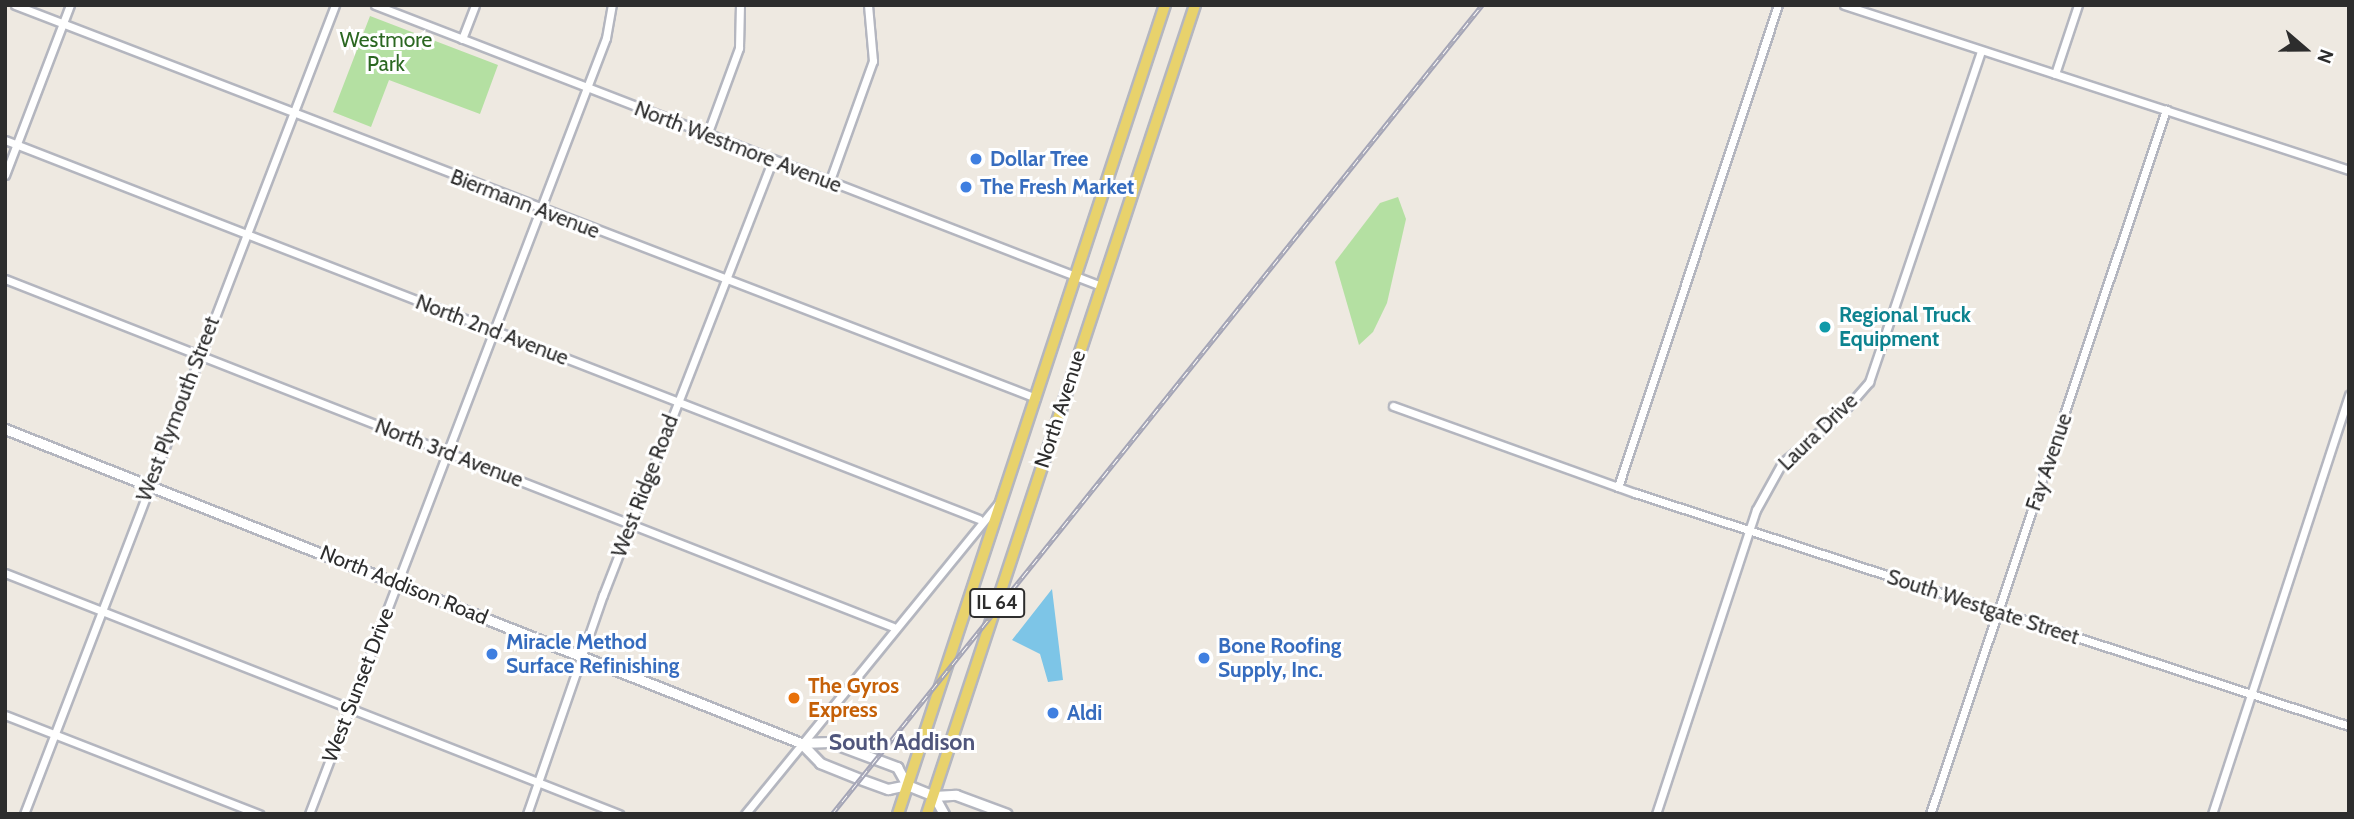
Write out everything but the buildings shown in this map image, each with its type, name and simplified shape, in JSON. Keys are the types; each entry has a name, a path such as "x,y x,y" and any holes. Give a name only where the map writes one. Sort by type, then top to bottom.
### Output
{"main road":[{"name":"North Avenue","path":"898,814 1165,5"},
{"name":"North Avenue","path":"927,814 1195,5"}],"street":[{"name":"Biermann Avenue","path":"15,5 725,282 1036,398"},
{"path":"5,175 70,5"},
{"name":"West Plymouth Street","path":"24,814 335,5"},
{"name":"North Westmore Avenue","path":"375,5 772,161 1101,286"},
{"path":"462,39 475,5"},
{"name":"West Sunset Drive","path":"309,814 586,88 612,5"},
{"path":"707,135 739,48 740,5"},
{"path":"829,183 873,61 868,5"},
{"path":"1618,487 1778,5"},
{"path":"1844,5 2349,170"},
{"path":"2055,74 2078,5"},
{"name":"Laura Drive","path":"1656,814 1748,530 1782,463 1843,412 1868,382 1981,51"},
{"name":"Fay Avenue","path":"1930,814 2166,110"},
{"name":"North 2nd Avenue","path":"5,140 979,519"},
{"name":"West Ridge Road","path":"527,814 580,655 772,161"},
{"name":"North 3rd Avenue","path":"5,279 893,627"},
{"path":"2212,814 2349,395"},
{"name":"South Westgate Street","path":"1393,406 1618,487 2349,726"},
{"name":"North Addison Road","path":"5,429 149,483 801,743 830,742 897,767 907,785"},
{"path":"745,814 979,519 1001,500"},
{"path":"5,573 619,814"},
{"path":"5,715 259,814"},
{"name":"North Addison Road","path":"801,743 820,763 888,789 907,785 934,796 956,795 1007,814"},
{"path":"934,796 944,814"}],"green space":[{"name":"Westmore Park","path":"370,16 498,65 480,114 389,80 371,127 333,112"},
{"path":"1398,197 1406,219 1387,303 1373,332 1359,345 1335,262 1380,203"}],"water":[{"path":"1052,589 1063,680 1048,682 1040,654 1012,640"}],"railway":[{"path":"832,814 1482,5"}],"place":[{"name":"Dollar Tree","path":"976,159"},
{"name":"The Fresh Market","path":"966,187"},
{"name":"Regional Truck Equipment","path":"1825,327"},
{"name":"Miracle Method Surface Refinishing","path":"492,654"},
{"name":"Bone Roofing Supply, Inc.","path":"1204,658"},
{"name":"The Gyros Express","path":"794,698"},
{"name":"Aldi","path":"1053,713"}],"district":[{"name":"South Addison","path":"902,742"}]}
